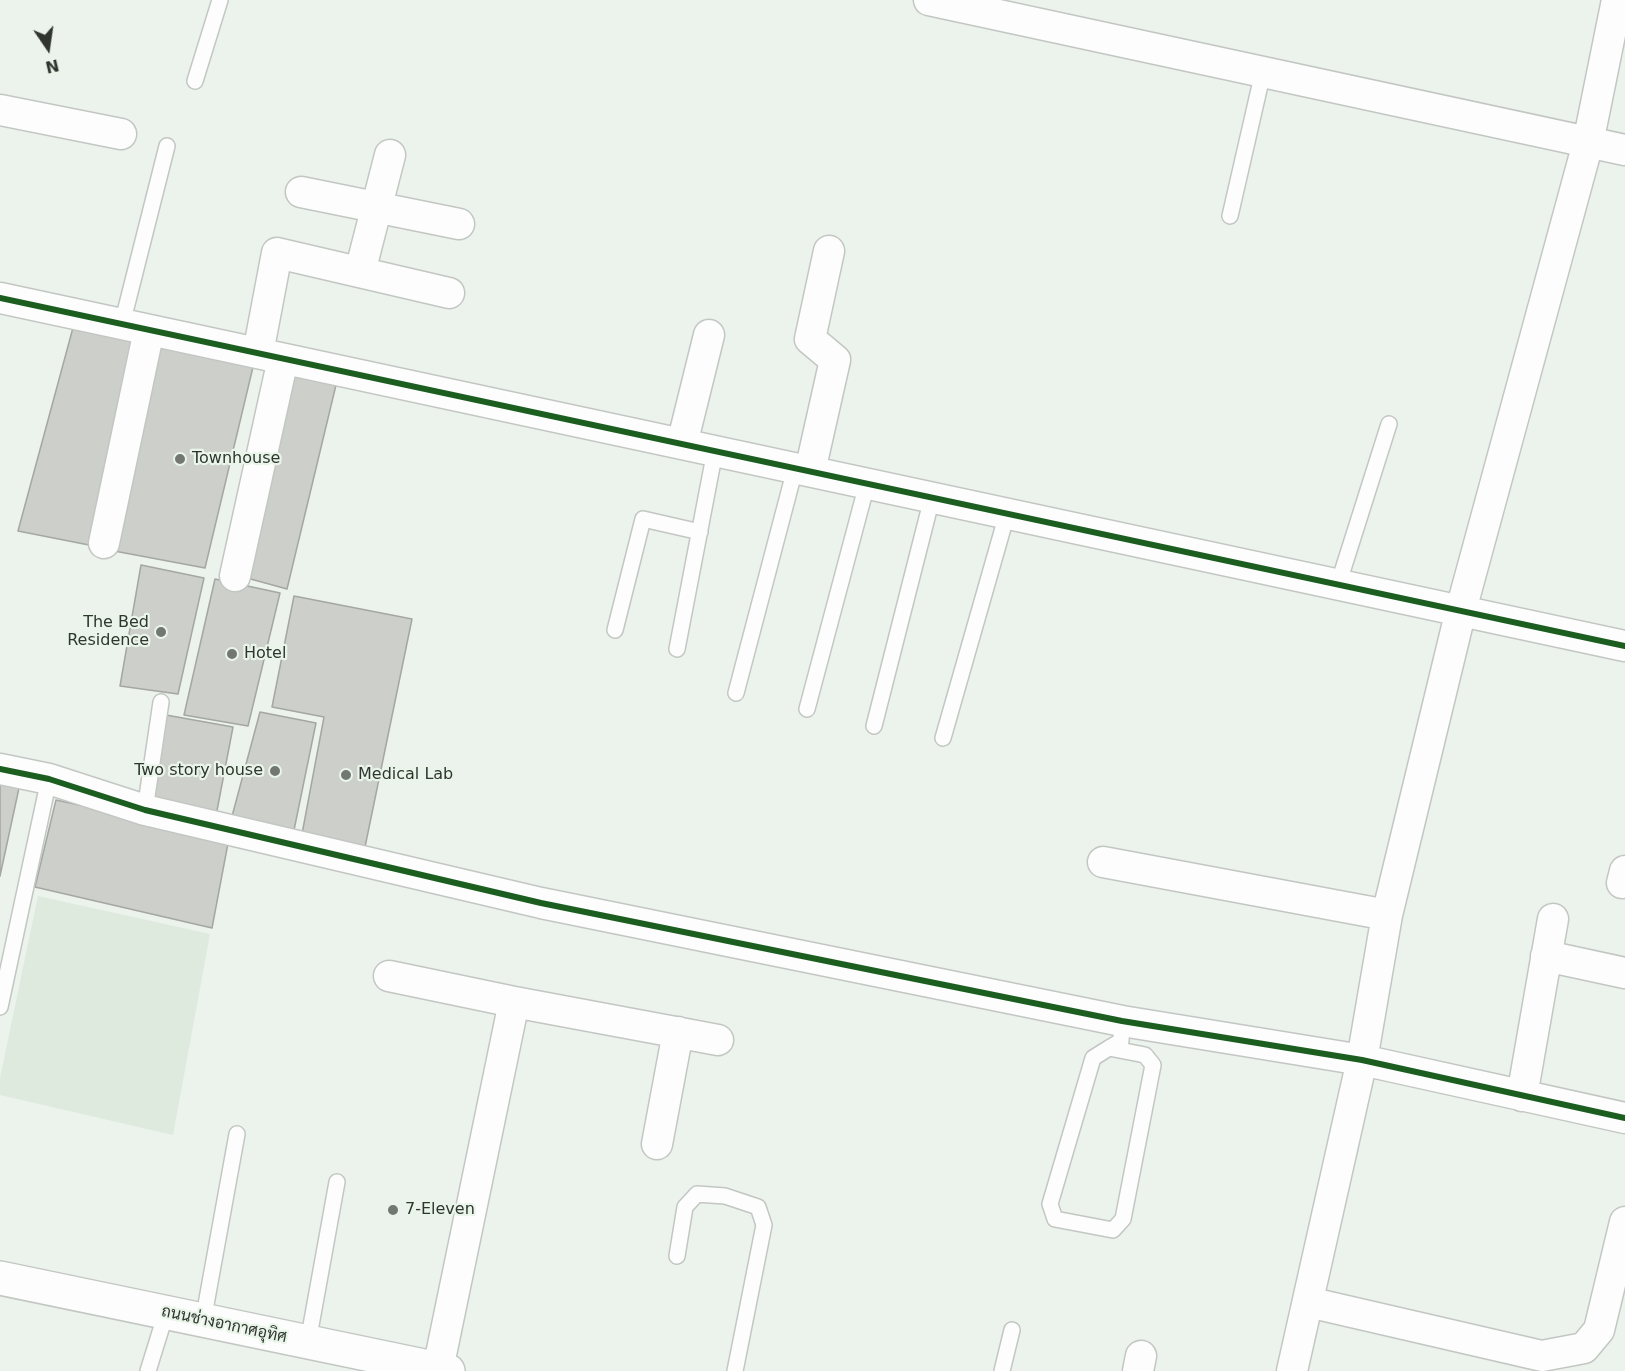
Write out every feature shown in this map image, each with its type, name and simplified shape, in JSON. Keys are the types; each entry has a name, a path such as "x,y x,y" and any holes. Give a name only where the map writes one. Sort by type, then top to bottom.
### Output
{"street":[{"path":"929,0 1625,150"},
{"path":"1292,1371 1362,1060 1387,915 1461,610 1588,143 1617,0"},
{"path":"0,110 121,134"},
{"path":"360,272 390,155"},
{"path":"301,192 459,224"},
{"path":"803,470 835,360 810,339 829,251"},
{"path":"235,576 270,356 277,253 449,293"},
{"path":"0,298 1625,646"},
{"path":"104,543 135,327"},
{"path":"682,444 709,335"},
{"path":"0,769 49,779 146,810 541,903 1122,1021 1362,1060 1625,1118"},
{"path":"1103,862 1387,915"},
{"path":"1522,1096 1553,919"},
{"path":"1546,956 1625,973"},
{"path":"389,976 718,1040"},
{"path":"441,1370 514,1002"},
{"path":"657,1144 678,1032"},
{"path":"1308,1302 1542,1356 1584,1348 1599,1330 1625,1222"},
{"name":"ถนนช่างอากาศอุทิศ","path":"0,1278 441,1370"}],"lane":[{"path":"195,81 220,0"},
{"path":"1230,216 1263,72"},
{"path":"135,327 167,146"},
{"path":"1338,585 1389,424"},
{"path":"677,649 715,451"},
{"path":"736,693 803,470"},
{"path":"807,709 867,484"},
{"path":"874,726 932,498"},
{"path":"943,738 1007,514"},
{"path":"615,630 643,519 700,532"},
{"path":"146,810 161,702"},
{"path":"0,1007 49,779"},
{"path":"1109,1048 1145,1055 1153,1065 1123,1219 1113,1230 1055,1219 1050,1204 1093,1058 1109,1048 1122,1041 1122,1021"},
{"path":"203,1321 237,1134"},
{"path":"308,1342 337,1182"},
{"path":"677,1256 685,1207 697,1194 725,1196 758,1207 764,1225 735,1371"},
{"path":"148,1371 166,1313"},
{"path":"1002,1371 1012,1330"}],"shaded area":[{"path":"38,896 210,934 173,1135 0,1095 0,1078"}],"building":[{"path":"74,324 137,336 89,545 18,531"},
{"name":"Townhouse","path":"156,343 253,367 205,568 109,550"},
{"name":"Townhouse","path":"291,374 336,385 287,589 247,578"},
{"name":"The Bed Residence","path":"141,565 204,578 178,694 120,686"},
{"name":"Hotel","path":"215,579 280,593 248,726 184,715"},
{"name":"Medical Lab","path":"294,596 412,619 365,847 302,834 324,717 272,707"},
{"name":"Two story house","path":"260,712 316,723 293,835 231,820"},
{"path":"166,715 233,727 215,821 148,809"},
{"path":"0,784 19,788 0,876"},
{"path":"56,800 229,838 212,928 35,887"}],"cycle path":[{"path":"0,298 1625,646"},
{"path":"0,769 49,779 145,810 541,903 1122,1021 1362,1060 1625,1118"}],"place":[{"name":"Townhouse","path":"180,459"},
{"name":"The Bed Residence","path":"161,632"},
{"name":"Hotel","path":"232,654"},
{"name":"Two story house","path":"275,771"},
{"name":"Medical Lab","path":"346,775"},
{"name":"7-Eleven","path":"393,1210"}]}
